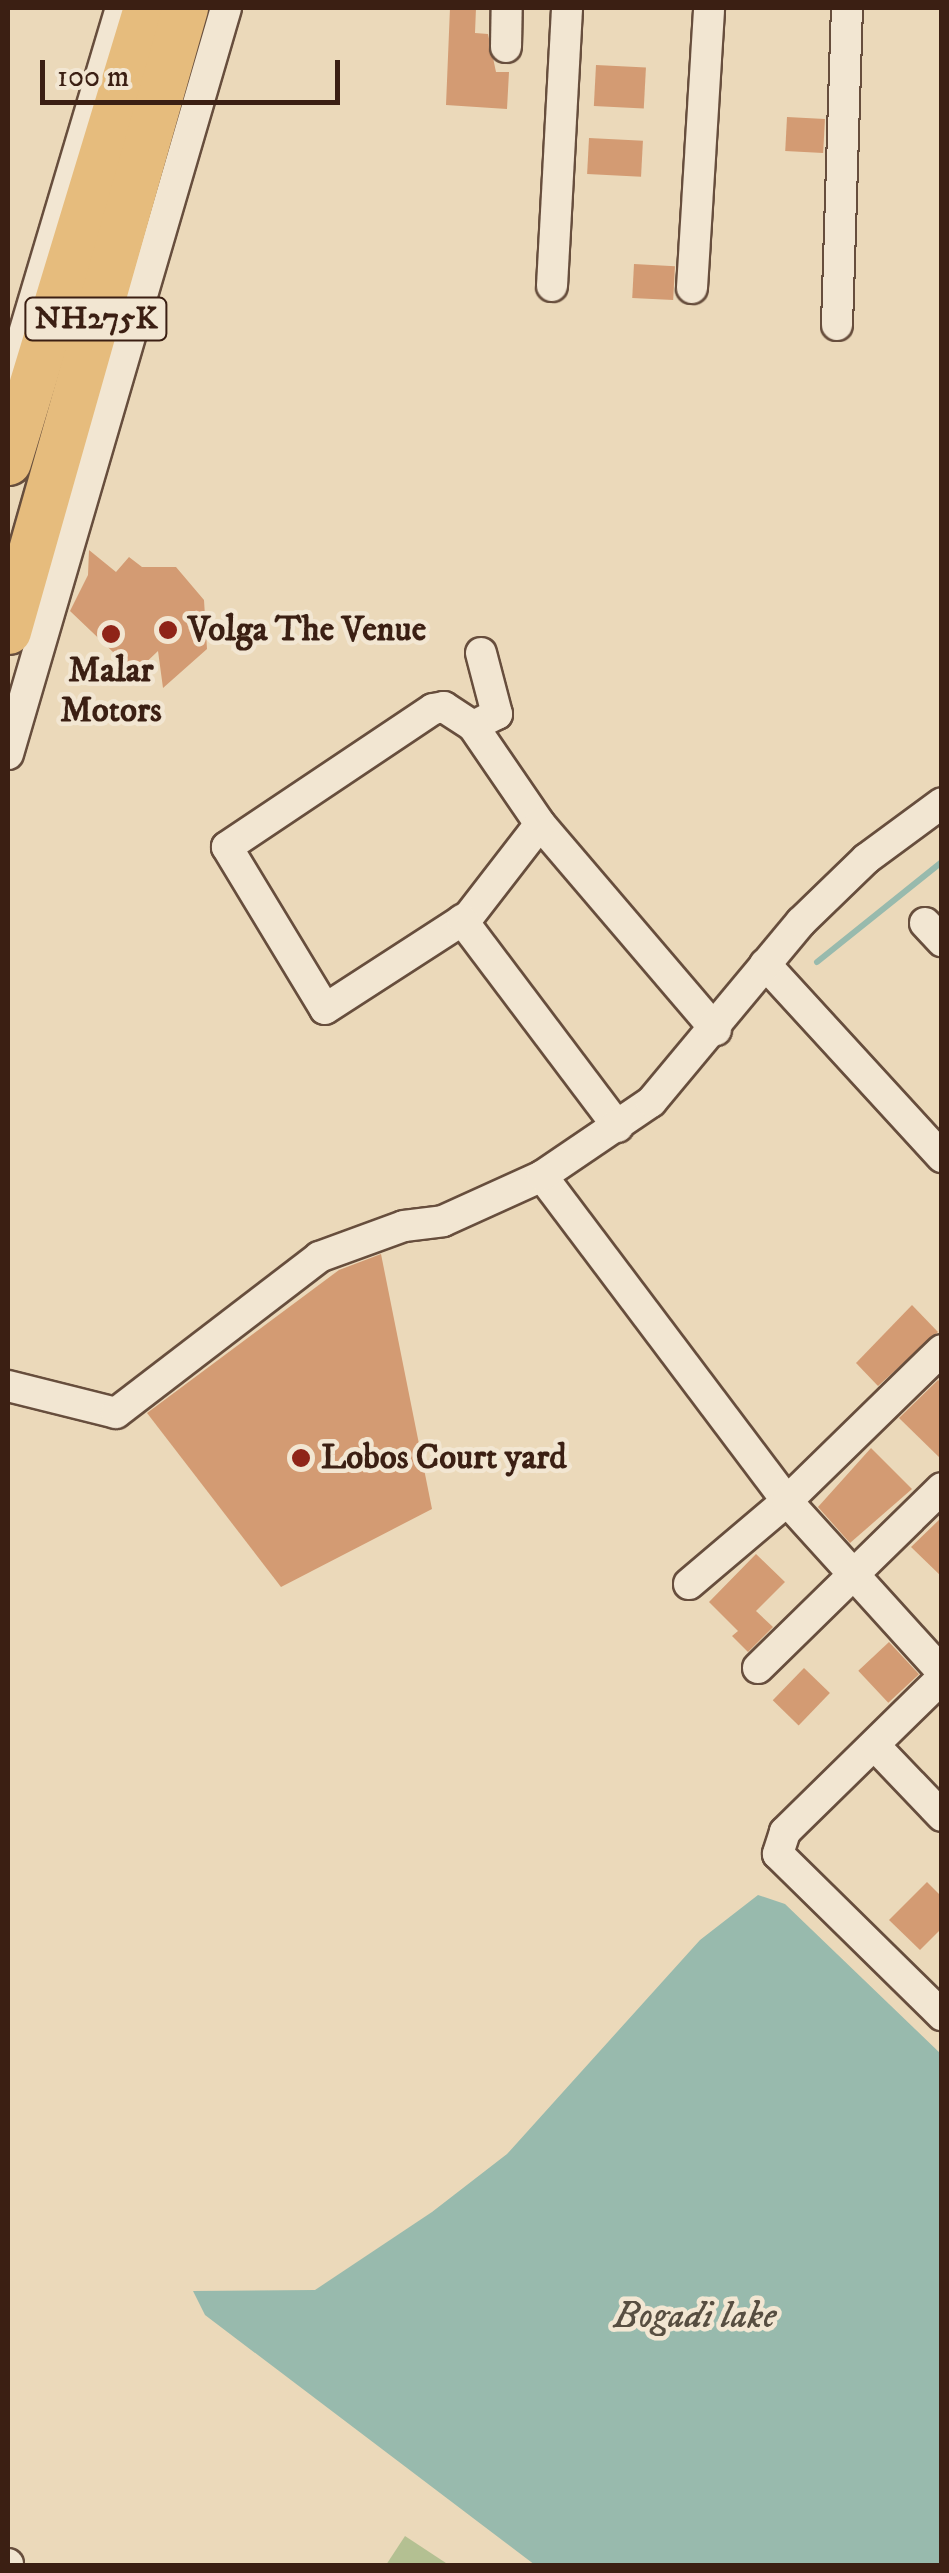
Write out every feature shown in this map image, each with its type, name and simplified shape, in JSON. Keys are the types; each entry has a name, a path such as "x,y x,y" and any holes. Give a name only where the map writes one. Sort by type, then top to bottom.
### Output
{"highway":[{"name":"NH275K","path":"8,462 146,8"},
{"name":"NH275K","path":"8,631 185,8"}],"street":[{"path":"8,387 121,8"},
{"path":"8,754 226,8"},
{"path":"506,47 507,8"},
{"path":"552,286 567,8"},
{"path":"692,288 709,8"},
{"path":"837,325 847,8"},
{"path":"473,726 497,714 481,653"},
{"path":"540,824 462,920 324,1009 227,847 434,709 444,707 473,726 540,824 716,1030"},
{"path":"8,1386 116,1413 320,1257 404,1226 443,1221 542,1176 651,1102 716,1030 765,964 866,859 942,803"},
{"path":"462,920 618,1127"},
{"path":"765,964 942,1157"},
{"path":"542,1176 787,1502 942,1675 876,1748 785,1832 778,1854 942,2015"},
{"path":"689,1584 787,1502 942,1350"},
{"path":"758,1668 851,1572 942,1488"},
{"path":"876,1748 942,1816"}],"green space":[{"path":"405,2536 449,2565 386,2565"}],"water":[{"name":"Bogadi lake","path":"758,1895 785,1904 941,2054 941,2565 535,2565 205,2315 193,2291 315,2290 432,2212 507,2154 700,1940"}],"building":[{"path":"450,8 476,8 475,33 488,34 496,72 509,72 507,109 446,105"},
{"path":"596,65 646,68 644,109 594,106"},
{"path":"787,117 825,119 823,153 785,151"},
{"path":"589,138 643,141 641,177 587,174"},
{"path":"634,264 675,266 673,300 632,298"},
{"name":"Volga The Venue","path":"89,550 116,572 129,557 142,567 176,567 204,600 207,649 163,688 158,651 135,673 70,611 88,575"},
{"name":"Lobos Court yard","path":"381,1254 432,1509 281,1587 147,1413 339,1270"},
{"path":"912,1305 938,1332 878,1386 856,1363"},
{"path":"938,1380 942,1383 942,1460 899,1418"},
{"path":"871,1448 912,1489 850,1543 818,1507"},
{"path":"942,1517 942,1577 911,1547"},
{"path":"756,1554 785,1582 756,1611 773,1627 748,1652 732,1636 738,1631 709,1602"},
{"path":"889,1642 919,1674 888,1703 858,1671"},
{"path":"804,1668 830,1693 799,1725 773,1700"},
{"path":"927,1882 942,1897 942,1928 920,1950 889,1920"}],"waterway":[{"path":"817,962 942,862"}],"place":[{"name":"Volga The Venue","path":"168,630"},
{"name":"Malar Motors","path":"111,634"},
{"name":"Lobos Court yard","path":"301,1458"}]}
